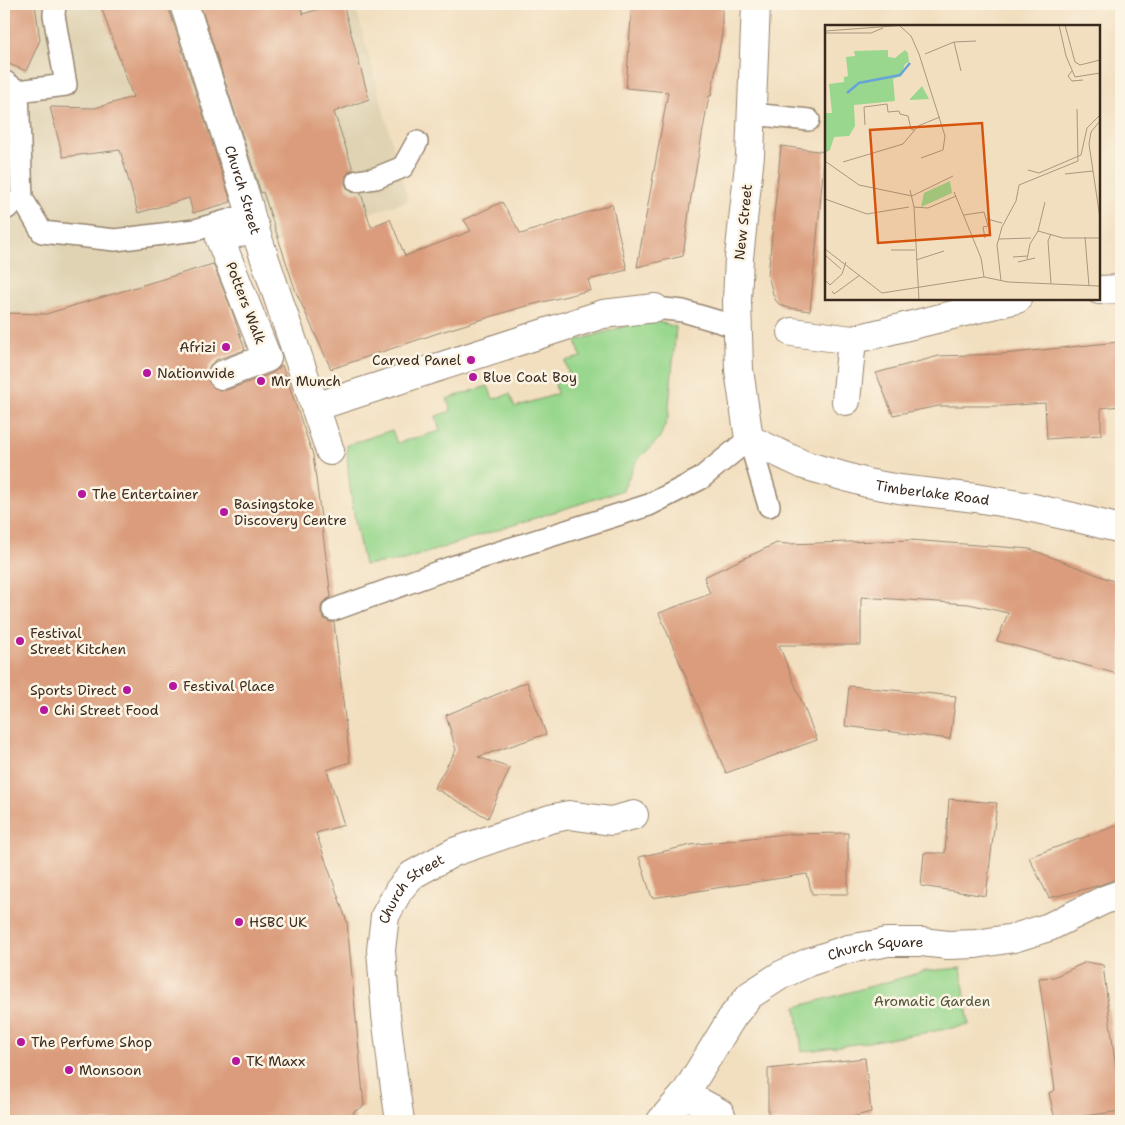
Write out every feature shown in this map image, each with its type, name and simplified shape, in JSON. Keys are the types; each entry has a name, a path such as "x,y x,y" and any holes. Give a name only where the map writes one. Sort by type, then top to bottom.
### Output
{"street":[{"name":"Church Street","path":"184,4 253,221 330,451"},
{"name":"New Street","path":"749,439 739,370 737,327 739,258 750,155 756,4"},
{"name":"Potters Walk","path":"222,375 267,358 220,239 253,221"},
{"path":"1100,290 1121,289"},
{"path":"792,332 852,340 1013,300"},
{"path":"315,407 602,314 655,308"},
{"path":"846,401 852,340"},
{"name":"Timberlake Road","path":"749,439 804,465 867,483 1024,506 1121,530"},
{"name":"Church Street","path":"400,1121 386,1015 381,950 385,916 399,890 412,875 454,852 550,819 569,815 611,821 634,815"},
{"name":"Church Square","path":"661,1121 685,1094 730,1019 750,995 781,975 809,962 848,949 887,942 922,942 948,945 976,944 1014,938 1049,927 1104,900 1121,894"},
{"path":"685,1094 720,1113 723,1121"}],"lane":[{"path":"55,4 54,15 66,86 11,86 12,158 22,198 42,232 115,240 253,221"},
{"path":"752,114 809,120"},
{"path":"357,181 376,178 403,167 418,142"},
{"path":"4,210 22,198"},
{"path":"655,308 683,311 737,327"},
{"path":"333,610 452,567 649,505 700,479 749,439 769,506"}],"shaded area":[{"path":"4,4 355,4 408,201 215,263 46,314 4,313"}],"green space":[{"path":"656,321 676,327 668,418 659,439 636,462 623,490 404,560 364,565 350,490 347,445 392,430 397,443 440,431 436,416 451,411 447,399 488,386 493,399 510,394 515,407 557,394 554,379 569,375 565,361 581,357 576,341 635,323"},
{"name":"Aromatic Garden","path":"961,968 969,1025 802,1052 796,1007 926,971"}],"building":[{"path":"4,4 35,4 40,40 26,71 4,62"},
{"path":"100,4 169,4 231,202 193,213 189,198 138,213 120,150 63,157 50,107 95,108 133,97"},
{"path":"200,4 299,4 303,14 334,4 343,4 369,99 334,112 353,169 346,176 345,183 352,192 361,193 371,227 390,219 405,256 471,231 464,220 502,202 521,234 612,204 627,270 588,280 591,290 519,308 331,369 296,292 263,192 261,193"},
{"path":"632,4 722,4 722,33 691,197 683,256 637,267 668,92 626,88"},
{"path":"781,146 825,152 810,311 780,305 773,294 768,275"},
{"name":"Festival Place","path":"213,264 231,308 245,350 216,360 210,365 207,373 208,381 213,387 227,390 273,373 282,365 313,455 331,597 323,602 321,614 325,620 334,622 350,762 327,770 344,825 316,833 347,922 364,1106 353,1112 356,1121 4,1121 4,313 46,314"},
{"path":"1118,342 1121,368 1120,406 1101,408 1101,435 1047,439 1045,403 1004,406 939,406 893,415 876,373 939,356 1003,354"},
{"path":"910,540 1030,549 1121,584 1121,675 997,641 1008,613 969,604 861,597 861,645 779,645 817,740 726,773 659,613 710,594 704,577 777,543"},
{"path":"527,682 546,734 478,757 510,768 488,818 434,788 456,750 446,715"},
{"path":"849,686 956,696 950,739 845,726"},
{"path":"949,799 997,803 986,896 921,886 924,853 945,853"},
{"path":"1121,824 1121,879 1049,898 1029,857"},
{"path":"848,833 848,894 812,894 807,874 652,898 639,857 691,845 784,834"},
{"path":"1086,962 1103,965 1121,1111 1055,1120 1049,1093 1055,1090 1039,978 1054,977"},
{"path":"865,1058 871,1112 837,1121 768,1121 768,1069"}],"place":[{"name":"Afrizi","path":"226,347"},
{"name":"Carved Panel","path":"471,360"},
{"name":"Nationwide","path":"147,373"},
{"name":"Blue Coat Boy","path":"473,377"},
{"name":"Mr Munch","path":"261,381"},
{"name":"The Entertainer","path":"82,494"},
{"name":"Basingstoke Discovery Centre","path":"224,512"},
{"name":"Festival Street Kitchen","path":"20,641"},
{"name":"Festival Place","path":"173,686"},
{"name":"Sports Direct","path":"127,690"},
{"name":"Chi Street Food","path":"44,710"},
{"name":"HSBC UK","path":"239,922"},
{"name":"The Perfume Shop","path":"21,1042"},
{"name":"TK Maxx","path":"236,1061"},
{"name":"Monsoon","path":"69,1070"}]}
